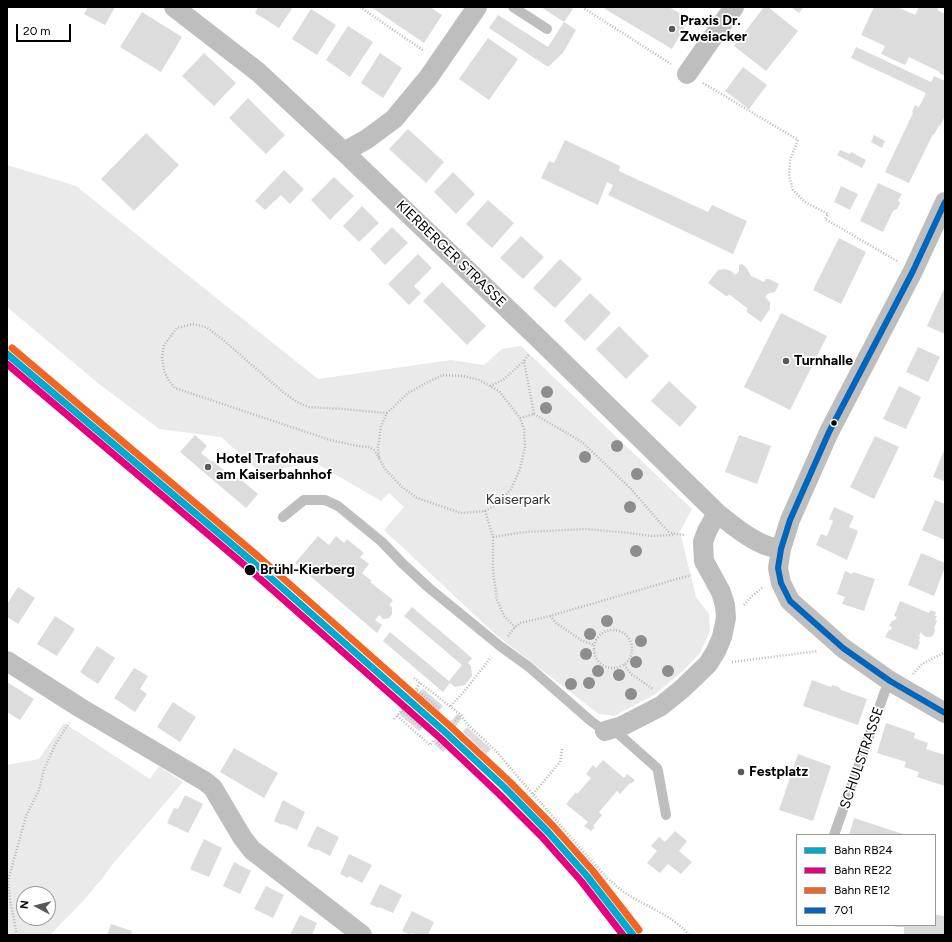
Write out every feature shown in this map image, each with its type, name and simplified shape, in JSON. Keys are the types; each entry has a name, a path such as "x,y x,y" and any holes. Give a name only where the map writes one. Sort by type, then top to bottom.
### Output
{"street":[{"name":"KIERBERGER STRASSE","path":"174,7 258,72 344,152 718,513 738,530 765,545 781,549"},
{"path":"344,152 367,139 394,119 440,62 477,7"},
{"path":"688,74 734,7"},
{"path":"945,202 913,271 829,432 800,501 790,520 781,549 778,568 781,583 790,601 843,648 898,686 945,714"},
{"path":"609,730 622,726 661,706 682,689 708,664 716,651 722,637 726,618 725,606 721,592 704,561 703,542 707,531 718,513"},
{"path":"7,660 79,707 206,782 213,788 242,837 252,850 362,935"}],"lane":[{"path":"513,7 547,29"},
{"path":"283,516 304,500 324,500 338,506 382,542 429,588 500,646 529,667 592,722 609,730 656,768 658,771 666,815"},
{"name":"SCHULSTRASSE","path":"834,834 885,691 898,686"}],"path":[{"path":"360,7 440,62"},
{"path":"582,7 688,74 798,140 790,160 789,176 793,190 805,202 828,214 825,219 895,260"},
{"path":"379,458 378,447 381,426 387,413 408,393 443,375 463,376 479,380 499,391 520,418 524,429 525,446 520,469 511,489 496,505 485,511 461,513 417,498 402,487 385,469 374,450 369,446 358,446 330,440 175,388 169,381 164,371 162,357 164,345 177,328 193,324 206,327 228,343 283,392 297,402 309,407 342,408 387,413"},
{"path":"490,386 503,380 524,361 538,338"},
{"path":"524,361 534,414"},
{"path":"520,418 534,414 582,442 631,489 669,532 684,535"},
{"path":"485,511 493,538 493,571 497,600 504,616 515,627 520,623 550,616 692,574"},
{"path":"493,538 525,532 586,529 630,532 651,536 676,534"},
{"path":"726,618 733,616 751,597 779,573"},
{"path":"550,616 556,623 581,640 594,645"},
{"path":"614,630 626,635 632,647 632,654 624,665 613,669 602,666 598,661 593,651 594,645 601,634 614,630"},
{"path":"708,664 728,663 843,648"},
{"path":"898,686 911,681 913,674 922,664 945,652"},
{"path":"624,665 631,674 655,691"},
{"path":"451,706 484,667"},
{"path":"414,678 451,706 461,715 467,724 496,751 607,878 622,890 674,920 684,928 689,935"},
{"path":"420,683 416,689 440,709"},
{"path":"394,719 407,704"},
{"path":"17,935 8,881 16,849 26,816 39,790 44,770 55,745 79,707"},
{"path":"402,710 422,728"},
{"path":"455,721 461,715"},
{"path":"397,716 430,745 434,740 442,747"},
{"path":"533,794 560,762 562,749"}],"green space":[{"name":"Kaiserpark","path":"7,165 76,186 318,379 451,360 484,365 502,349 521,346 692,509 680,532 696,597 709,614 710,631 700,653 684,670 654,695 614,716 599,714 496,635 384,530 404,507 389,493 381,501 314,462 261,473 221,437 159,429 99,384 7,307"},
{"path":"64,723 150,779 159,766 183,782 83,901 50,935 7,935 7,765 39,759"}],"building":[{"path":"88,7 115,7 105,25 84,14"},
{"path":"258,7 293,7 279,28 255,13"},
{"path":"371,7 430,7 442,15 424,43"},
{"path":"541,7 570,7 573,9 564,22"},
{"path":"606,7 669,7 689,19 672,49 605,9"},
{"path":"764,7 768,7 798,31 766,71 734,46"},
{"path":"791,7 804,7 799,13"},
{"path":"874,7 897,7 915,15 919,7 939,7 937,10 945,14 945,76 939,73 940,72 909,57 905,65 881,54 885,46 861,35"},
{"path":"311,9 336,25 317,55 292,39"},
{"path":"142,12 182,37 161,72 120,47"},
{"path":"498,15 548,47 564,22 576,30 563,53 548,67 489,28"},
{"path":"348,26 373,42 350,77 326,60"},
{"path":"488,38 518,59 489,100 459,79"},
{"path":"856,47 931,82 934,76 945,81 945,116 934,135 933,134 909,183 885,172 913,113 912,112 915,105 919,107 926,93 851,58"},
{"path":"204,53 236,83 214,106 182,76"},
{"path":"380,53 402,68 383,98 361,83"},
{"path":"743,67 767,85 749,109 725,91"},
{"path":"248,98 285,135 266,154 229,118"},
{"path":"408,129 444,162 426,183 389,149"},
{"path":"146,133 179,165 134,211 101,179"},
{"path":"874,135 885,141 882,148 871,142"},
{"path":"565,140 620,166 619,171 708,212 712,205 747,221 733,254 608,195 613,185 607,182 598,205 541,178 549,161 554,163"},
{"path":"840,150 850,154 851,152 866,160 862,168 837,155"},
{"path":"284,170 304,189 290,204 281,195 265,210 255,201"},
{"path":"453,172 475,194 456,214 434,192"},
{"path":"334,177 354,196 330,220 311,200"},
{"path":"878,183 902,194 898,200 900,203 897,209 893,211 883,232 860,221"},
{"path":"841,186 858,194 850,210 834,202"},
{"path":"488,200 514,223 492,248 466,224"},
{"path":"362,206 379,223 359,242 343,226"},
{"path":"392,227 408,243 385,265 370,249"},
{"path":"521,236 544,257 523,279 500,258"},
{"path":"839,238 866,252 841,304 813,290"},
{"path":"418,254 432,268 414,286 421,293 409,305 388,284"},
{"path":"560,259 582,279 555,308 533,288"},
{"path":"742,264 746,267 751,276 764,282 766,279 769,279 779,284 775,292 769,293 765,297 770,302 770,309 761,322 747,312 747,308 730,295 726,296 708,283 718,270 725,269 731,271 735,275 739,271 739,265"},
{"path":"442,282 486,326 467,345 423,301"},
{"path":"945,287 945,334 927,326"},
{"path":"590,293 611,313 585,341 564,321"},
{"name":"Turnhalle","path":"781,313 827,336 790,410 744,387"},
{"path":"619,326 649,356 626,379 596,349"},
{"path":"918,347 940,357 928,382 906,372"},
{"path":"669,381 697,407 680,427 651,401"},
{"path":"899,386 921,397 906,429 883,419"},
{"name":"Hotel Trafohaus am Kaiserbahnhof","path":"195,435 207,446 201,453 225,471 224,473 235,482 238,477 258,494 246,508 180,452"},
{"path":"739,435 771,446 757,484 725,472"},
{"path":"875,436 899,447 874,499 850,487"},
{"path":"945,448 945,479 944,481 933,477"},
{"path":"935,500 945,504 945,540 922,530"},
{"path":"834,507 854,516 849,527 858,531 847,560 816,545 821,534 827,536 833,521 829,519"},
{"path":"318,536 329,545 336,536 344,543 347,539 364,553 360,557 369,564 362,573 372,581 370,582 393,600 389,605 392,607 392,614 389,618 383,619 379,615 375,620 382,625 377,633 295,563"},
{"path":"921,553 945,563 945,567 934,596 908,585"},
{"path":"845,571 875,579 864,611 842,604 845,597 837,594"},
{"path":"18,587 35,598 18,624 7,617 7,604"},
{"path":"900,601 929,613 930,610 936,612 935,616 937,616 935,620 937,621 934,628 934,634 931,637 927,637 921,632 917,650 885,637 889,630 891,630 892,627 889,626 892,621 897,617 894,616"},
{"path":"412,607 472,658 468,663 471,666 472,676 465,685 455,687 450,683 443,692 383,641 390,632 449,681 462,665 404,616"},
{"path":"55,616 75,629 57,656 37,644"},
{"path":"97,646 115,658 98,684 80,672"},
{"path":"134,668 148,676 140,689 147,694 135,712 114,698"},
{"path":"812,680 831,687 832,685 839,687 841,690 867,699 858,725 803,706"},
{"path":"7,682 34,699 20,720 7,712"},
{"path":"423,689 443,706 438,712 417,695"},
{"path":"173,702 196,717 180,742 157,727"},
{"path":"405,707 425,725 419,731 399,714"},
{"path":"457,714 462,718 455,727 450,723"},
{"path":"886,723 915,733 914,738 928,743 926,749 945,755 945,786 917,777 919,772 904,767 906,762 877,753"},
{"path":"467,727 491,749 486,754 463,732"},
{"path":"438,739 447,747 443,752 434,744"},
{"path":"234,748 278,773 264,798 220,772"},
{"path":"798,754 831,766 813,821 779,810"},
{"path":"603,760 624,778 627,774 635,780 631,784 630,783 620,794 617,791 599,812 602,815 591,831 584,826 588,822 566,804 591,778 586,774 593,765 596,768"},
{"path":"185,795 203,804 188,833 167,823 174,808 178,809"},
{"path":"283,800 305,812 297,830 274,821"},
{"path":"854,818 903,834 849,834"},
{"path":"317,826 339,837 330,856 317,849 316,850 307,846"},
{"path":"675,831 687,841 679,851 692,862 681,874 668,864 660,873 647,863 657,851 651,846 659,837 665,842"},
{"path":"204,839 222,848 209,877 190,869"},
{"path":"349,854 372,865 362,883 349,876 348,878 340,874"},
{"path":"234,862 251,871 240,894 223,886"},
{"path":"380,884 402,895 393,913 370,904"},
{"path":"266,886 284,895 273,918 254,909"},
{"path":"412,911 434,922 428,935 416,935 412,933 411,935 402,931"},
{"path":"300,915 317,923 312,935 290,935"},
{"path":"936,915 945,916 945,935 904,935 904,927 895,927 936,926"},
{"path":"111,924 132,931 131,935 107,935"}],"rail line":[{"name":"RE12","path":"12,348 259,557 450,726 510,782 554,827 593,871 639,930"},
{"name":"RB24","path":"7,354 254,563 445,732 505,788 548,832 587,876 633,935"},
{"name":"RE22","path":"7,364 249,569 440,738 542,837 581,881 623,935"}],"transit line":[{"name":"701","path":"945,202 913,271 829,432 790,520 781,549 778,568 781,583 790,601 843,648 890,681 945,713"}],"place":[{"name":"Praxis Dr. Zweiacker","path":"672,29"},
{"name":"Turnhalle","path":"786,361"},
{"name":"Hotel Trafohaus am Kaiserbahnhof","path":"208,467"},
{"name":"Brühl-Kierberg","path":"250,570"},
{"name":"Festplatz","path":"741,772"}]}
